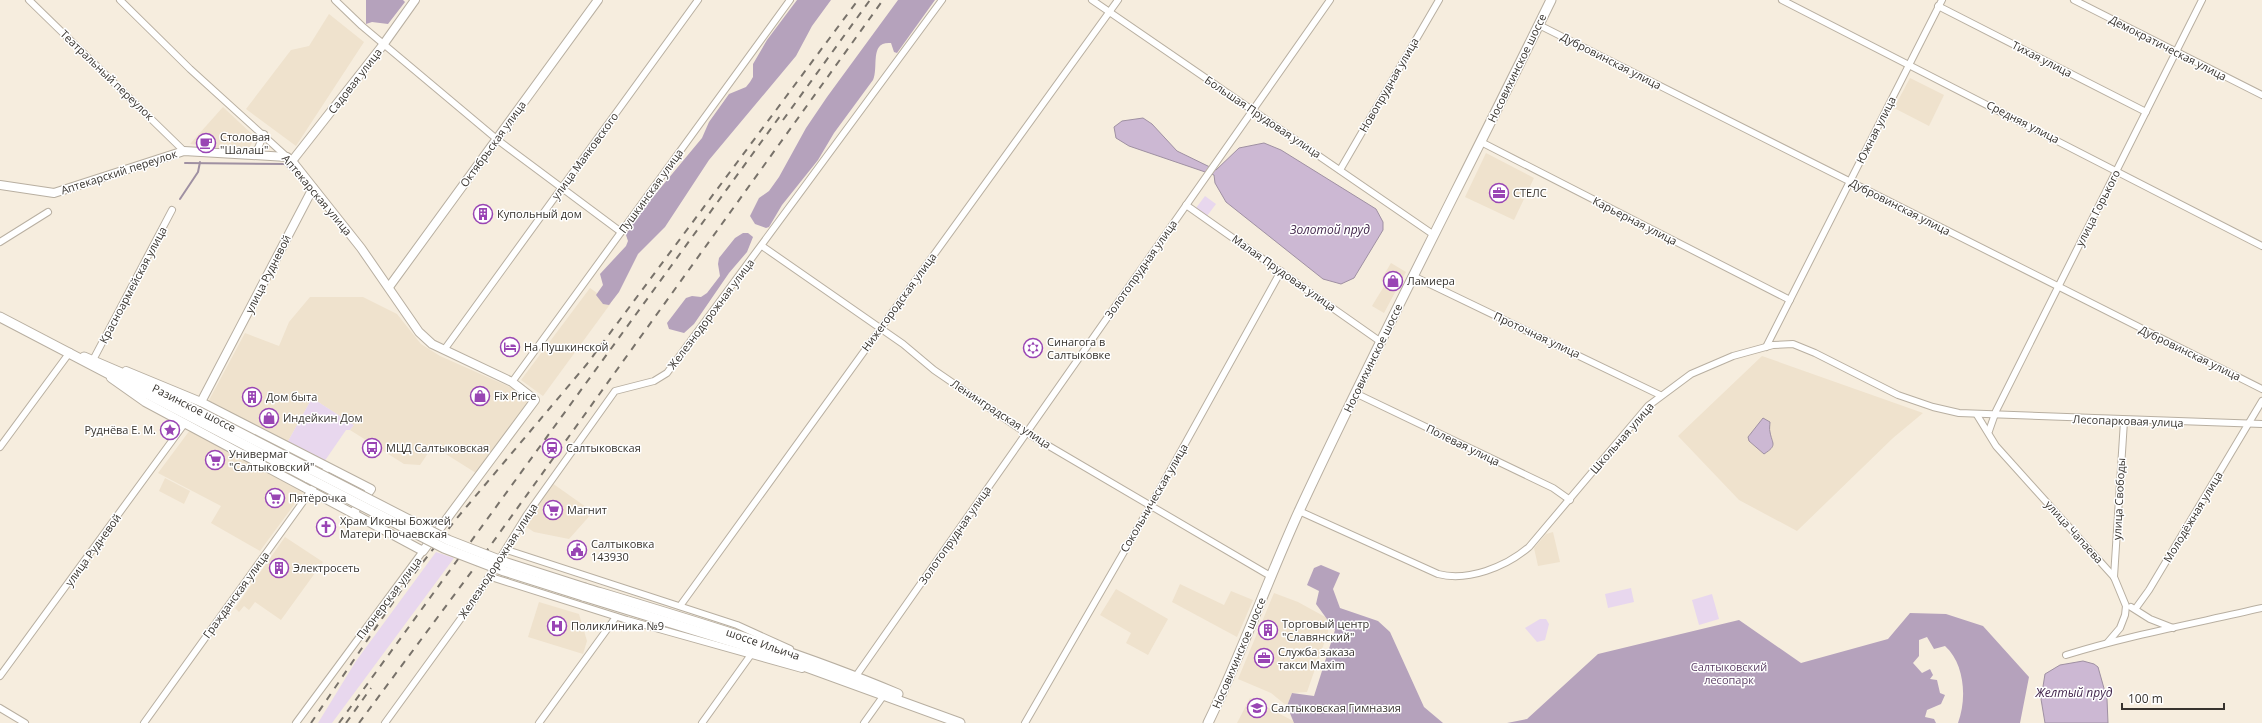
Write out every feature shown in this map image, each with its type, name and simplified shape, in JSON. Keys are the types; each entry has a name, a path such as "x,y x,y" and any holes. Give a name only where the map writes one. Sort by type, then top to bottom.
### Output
{"main road":[{"name":"Носовихинское шоссе","path":"1208,723 1236,662 1299,511 1355,393 1551,0"},
{"name":"Разинское шоссе","path":"0,317 312,470 448,540 584,592"},
{"name":"Разинское шоссе","path":"71,353 93,360 106,369 308,478 444,548 504,571 584,592"},
{"name":"шоссе Ильича","path":"584,592 725,630 822,664 841,676 884,695 935,713"},
{"name":"шоссе Ильича","path":"584,592 829,676 856,676 900,695 949,721 960,723"}],"street":[{"name":"Театральный переулок","path":"29,0 184,151"},
{"name":"Аптекарская улица","path":"120,0 190,69 264,134 289,159 361,248 419,332 432,344 512,382"},
{"path":"335,0 383,45 497,139 621,232"},
{"name":"Садовая улица","path":"289,159 383,45 415,0"},
{"name":"Октябрьская улица","path":"389,287 598,0"},
{"name":"улица Маяковского","path":"444,350 698,0"},
{"name":"Пушкинская улица","path":"512,382 790,0"},
{"name":"Железнодорожная улица","path":"385,723 491,577 526,516 615,390 654,381 667,373 942,0"},
{"name":"Большая Прудовая улица","path":"1092,0 1434,235"},
{"name":"Нижегородская улица","path":"680,606 880,327 1118,0"},
{"name":"Золотопрудная улица","path":"856,676 1330,0"},
{"name":"Новопрудная улица","path":"1340,170 1439,0"},
{"name":"Средняя улица","path":"1782,0 2117,170 2262,246"},
{"name":"Демократическая улица","path":"2074,0 2262,95"},
{"name":"улица Горького","path":"1994,416 2202,0"},
{"name":"Южная улица","path":"1766,347 1940,3"},
{"name":"Тихая улица","path":"1940,3 2146,112"},
{"name":"Дубровинская улица","path":"1539,25 2262,389"},
{"path":"255,155 264,134"},
{"name":"Карьерная улица","path":"1481,142 1790,300"},
{"name":"Аптекарский переулок","path":"0,185 54,193 184,151 255,155 289,159"},
{"name":"улица Рудневой","path":"201,402 313,188"},
{"name":"Малая Прудовая улица","path":"1186,205 1381,342"},
{"name":"Красноармейская улица","path":"93,360 172,210"},
{"path":"0,242 48,212"},
{"name":"Ленинградская улица","path":"762,246 880,327 934,370 1026,433 1151,504 1272,577"},
{"name":"Сокольническая улица","path":"1025,723 1151,504 1281,271"},
{"name":"Проточная улица","path":"1413,276 1660,395"},
{"name":"Школьная улица","path":"1299,511 1417,566 1438,574 1456,577 1492,568 1518,556 1537,538 1570,500 1631,424 1660,395 1702,368 1766,347 1788,344 1800,346 1898,395 1947,411 1994,416"},
{"path":"0,447 71,353"},
{"path":"106,369 133,373 201,402 371,489 353,513"},
{"path":"106,369 140,398 424,551"},
{"name":"Пионерская улица","path":"296,723 536,400 512,382"},
{"name":"Полевая улица","path":"1355,393 1553,488 1570,500"},
{"name":"Молодёжная улица","path":"2136,608 2149,590 2262,401"},
{"name":"улица Чапаева","path":"1977,415 1989,431 1996,446 2114,577 2126,606"},
{"path":"1989,431 1994,416"},
{"name":"Лесопарковая улица","path":"1994,416 2262,424"},
{"name":"улица Свободы","path":"2114,577 2124,421"},
{"name":"улица Рудневой","path":"0,676 185,423"},
{"name":"Гражданская улица","path":"144,723 328,467"},
{"path":"379,527 412,531 433,538"},
{"path":"507,550 680,606 755,633 822,664"},
{"path":"526,588 518,580 518,571 526,562 535,559"},
{"path":"491,577 616,617 750,656 829,676"},
{"path":"2108,642 2124,621 2126,606 2136,608 2150,619 2175,628"},
{"path":"2066,655 2108,642 2262,608"},
{"path":"539,723 616,617"},
{"path":"702,723 750,656"},
{"path":"864,723 884,695"},
{"path":"0,708 25,723"}],"shaded area":[{"path":"329,14 364,42 296,146 246,109 291,50 309,46"},
{"path":"1910,78 1944,95 1929,126 1894,108"},
{"path":"223,107 255,137 247,152 190,144"},
{"path":"1486,153 1534,178 1514,220 1465,197"},
{"path":"1205,196 1216,204 1207,216 1196,208"},
{"path":"1391,263 1406,272 1384,313 1372,306 1386,283 1381,280"},
{"path":"590,288 611,303 543,396 521,380"},
{"path":"310,297 363,297 397,314 421,344 440,356 512,388 531,402 476,473 433,446 420,465 404,464 350,430 354,425 312,398 287,443 208,402 245,333 279,346 289,322"},
{"path":"1762,356 1923,413 1893,438 1797,531 1739,500 1678,436"},
{"path":"312,398 354,425 350,430 346,430 324,462 287,443"},
{"path":"190,430 305,490 260,551 211,523 221,506 158,473"},
{"path":"165,478 190,491 184,504 159,491"},
{"path":"552,483 593,512 569,539 534,532 525,526"},
{"path":"1553,532 1560,562 1538,566 1534,548 1546,534"},
{"path":"285,537 323,562 281,620 255,602 249,610 244,606 239,612 235,608"},
{"path":"436,552 454,558 332,723 318,723 356,661"},
{"path":"1180,584 1224,605 1231,591 1253,600 1237,637 1172,602"},
{"path":"1631,588 1634,602 1608,608 1605,594"},
{"path":"1116,589 1168,619 1148,655 1126,643 1131,633 1100,615"},
{"path":"1274,593 1298,602 1329,619 1328,632 1307,692 1292,693 1287,706 1271,693 1238,679"},
{"path":"1712,594 1719,619 1699,625 1692,600"},
{"name":"Поликлиника №9","path":"539,602 579,614 587,641 583,654 528,637"},
{"path":"1540,619 1546,619 1549,624 1545,640 1537,642 1525,628"},
{"name":"Салтыковская Гимназия","path":"1250,698 1297,723 1237,723"}],"green space":[{"path":"366,0 403,0 405,2 388,24 372,22 366,24"},
{"path":"797,0 831,0 812,26 796,56 709,160 665,227 638,254 619,292 609,305 603,304 596,295 603,285 600,274 626,246 628,241 626,235 633,221 702,138 709,122 729,94 746,87 750,82 753,77 753,64 767,40"},
{"path":"898,0 935,0 897,53 894,52 891,43 884,43 880,46 877,50 875,75 873,80 834,133 818,160 782,205 769,227 766,228 755,224 750,216 759,198 769,191 779,177 806,128"},
{"path":"743,233 748,233 753,237 747,252 729,273 694,324 684,333 669,329 667,323 686,298 692,296 701,297 707,293 720,276 718,264 719,258 735,238"},
{"path":"1321,565 1340,573 1333,589 1340,608 1378,621 1390,632 1424,707 1443,723 1294,723 1287,706 1292,693 1314,696 1335,630 1316,604 1319,591 1307,585 1314,568"},
{"name":"Салтыковский лесопарк","path":"1910,613 1946,614 1983,626 2029,677 2020,723 1958,723 1963,703 1963,693 1957,662 1952,653 1945,646 1934,649 1927,637 1919,640 1919,656 1913,663 1922,673 1930,669 1933,675 1930,679 1937,680 1940,693 1945,695 1941,704 1927,710 1925,717 1934,719 1936,723 1507,723 1527,719 1598,654 1739,620 1801,663 1888,639"}],"water":[{"name":"Золотой пруд","path":"1143,118 1152,124 1177,151 1216,170 1239,148 1264,143 1281,150 1376,209 1383,222 1383,230 1354,278 1341,284 1323,279 1226,202 1215,183 1214,175 1129,146 1116,138 1114,127 1122,121"},
{"path":"1763,418 1770,422 1770,431 1773,444 1773,446 1764,454 1749,441 1748,437"},
{"name":"Желтый пруд","path":"2083,661 2094,664 2098,667 2107,699 2108,723 2045,723 2041,699 2045,674 2060,665"}],"waterway":[{"path":"180,199 198,172 200,162"},
{"path":"185,163 285,164 291,170"}],"railway":[{"path":"311,723 400,592 457,518 587,364 858,0"},
{"path":"783,120 870,0"},
{"path":"359,723 475,567 883,0"},
{"path":"339,723 783,112"},
{"path":"346,723 371,688"}],"place":[{"name":"Столовая \"Шалаш\"","path":"206,143"},
{"name":"СТЕЛС","path":"1499,193"},
{"name":"Купольный дом","path":"483,214"},
{"name":"Ламиера","path":"1393,281"},
{"name":"На Пушкинской","path":"510,347"},
{"name":"Синагога в Салтыковке","path":"1033,348"},
{"name":"Fix Price","path":"480,396"},
{"name":"Дом быта","path":"252,397"},
{"name":"Индейкин Дом","path":"269,418"},
{"name":"Руднёва Е. М.","path":"170,430"},
{"name":"МЦД Салтыковская","path":"372,448"},
{"name":"Салтыковская","path":"552,448"},
{"name":"Универмаг \"Салтыковский\"","path":"215,460"},
{"name":"Пятёрочка","path":"275,498"},
{"name":"Магнит","path":"553,510"},
{"name":"Храм Иконы Божией Матери Почаевская","path":"326,527"},
{"name":"Салтыковка 143930","path":"577,550"},
{"name":"Электросеть","path":"279,568"},
{"name":"Поликлиника №9","path":"557,626"},
{"name":"Торговый центр \"Славянский\"","path":"1268,630"},
{"name":"Служба заказа такси Maxim","path":"1264,658"},
{"name":"Салтыковская Гимназия","path":"1257,708"}]}
